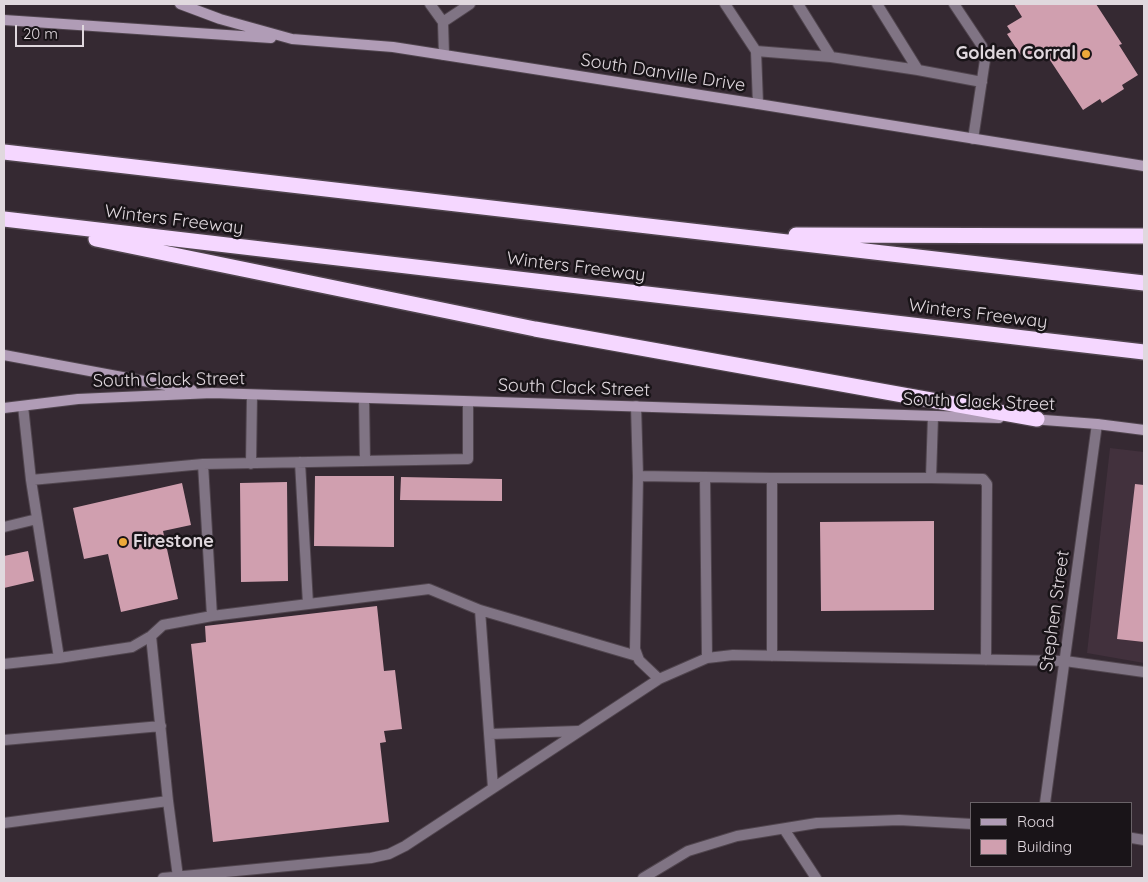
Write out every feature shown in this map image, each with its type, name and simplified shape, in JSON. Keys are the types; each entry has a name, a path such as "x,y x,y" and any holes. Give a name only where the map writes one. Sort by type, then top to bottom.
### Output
{"highway":[{"path":"4,152 1144,283"},
{"path":"4,220 535,329 1037,419"},
{"name":"Winters Freeway","path":"4,220 1144,352"},
{"path":"720,235 1144,236"}],"main road":[{"name":"South Danville Drive","path":"180,4 220,19 292,39 393,47 1144,166"},
{"path":"4,20 292,39"},
{"path":"4,355 212,393"},
{"name":"South Clack Street","path":"4,408 78,398 212,393 1037,419 1144,430"}],"street":[{"path":"430,4 443,22 444,55"},
{"path":"443,22 470,4"},
{"path":"725,4 756,51 758,104"},
{"path":"798,4 831,57"},
{"path":"877,4 918,70"},
{"path":"954,4 982,46 985,60 973,139"},
{"path":"756,51 831,57 982,82"},
{"path":"251,464 252,395"},
{"path":"364,398 365,461"},
{"path":"31,480 203,464 468,459 468,402"},
{"path":"22,406 31,480 59,658"},
{"path":"636,406 638,476 635,649 639,660 659,679"},
{"path":"931,478 933,416"},
{"name":"Stephen Street","path":"1045,802 1097,424"},
{"path":"300,462 308,604"},
{"path":"203,464 212,616"},
{"path":"638,476 983,479 987,484 986,660"},
{"path":"705,476 706,658"},
{"path":"772,478 772,656"},
{"path":"4,527 37,519"},
{"path":"4,664 132,647 151,636 163,624 212,616 429,589 480,610 637,656"},
{"path":"480,610 493,788"},
{"path":"151,636 178,877"},
{"path":"163,878 371,858 389,854 659,679 706,658 732,655 1065,661 1144,672"},
{"path":"4,740 161,726"},
{"path":"490,734 579,731"},
{"path":"4,823 168,801"},
{"path":"643,878 688,851 737,836 784,828 818,823 900,820 970,824"},
{"path":"784,828 816,878"}],"shaded area":[{"path":"1110,448 1144,452 1144,663 1087,653"}],"building":[{"name":"Golden Corral","path":"1014,4 1096,4 1122,44 1119,45 1138,75 1122,85 1124,89 1102,103 1100,99 1083,110 1044,51 1028,61 1026,58 1024,60 1007,34 1011,32 1007,26 1022,17"},
{"path":"315,476 394,476 394,547 314,546"},
{"path":"401,477 502,479 502,501 400,500"},
{"path":"287,482 288,581 241,582 240,483"},
{"name":"Firestone","path":"182,483 191,525 163,531 178,599 121,612 108,554 84,559 73,508"},
{"path":"1135,484 1144,485 1144,642 1117,639"},
{"path":"934,521 934,610 821,611 820,522"},
{"path":"28,551 34,581 4,588 4,556"},
{"path":"377,606 384,671 395,670 402,729 384,731 386,742 380,743 389,822 213,842 191,644 206,642 205,626"}],"place":[{"name":"Golden Corral","path":"1086,54"},
{"name":"Firestone","path":"123,542"}]}
